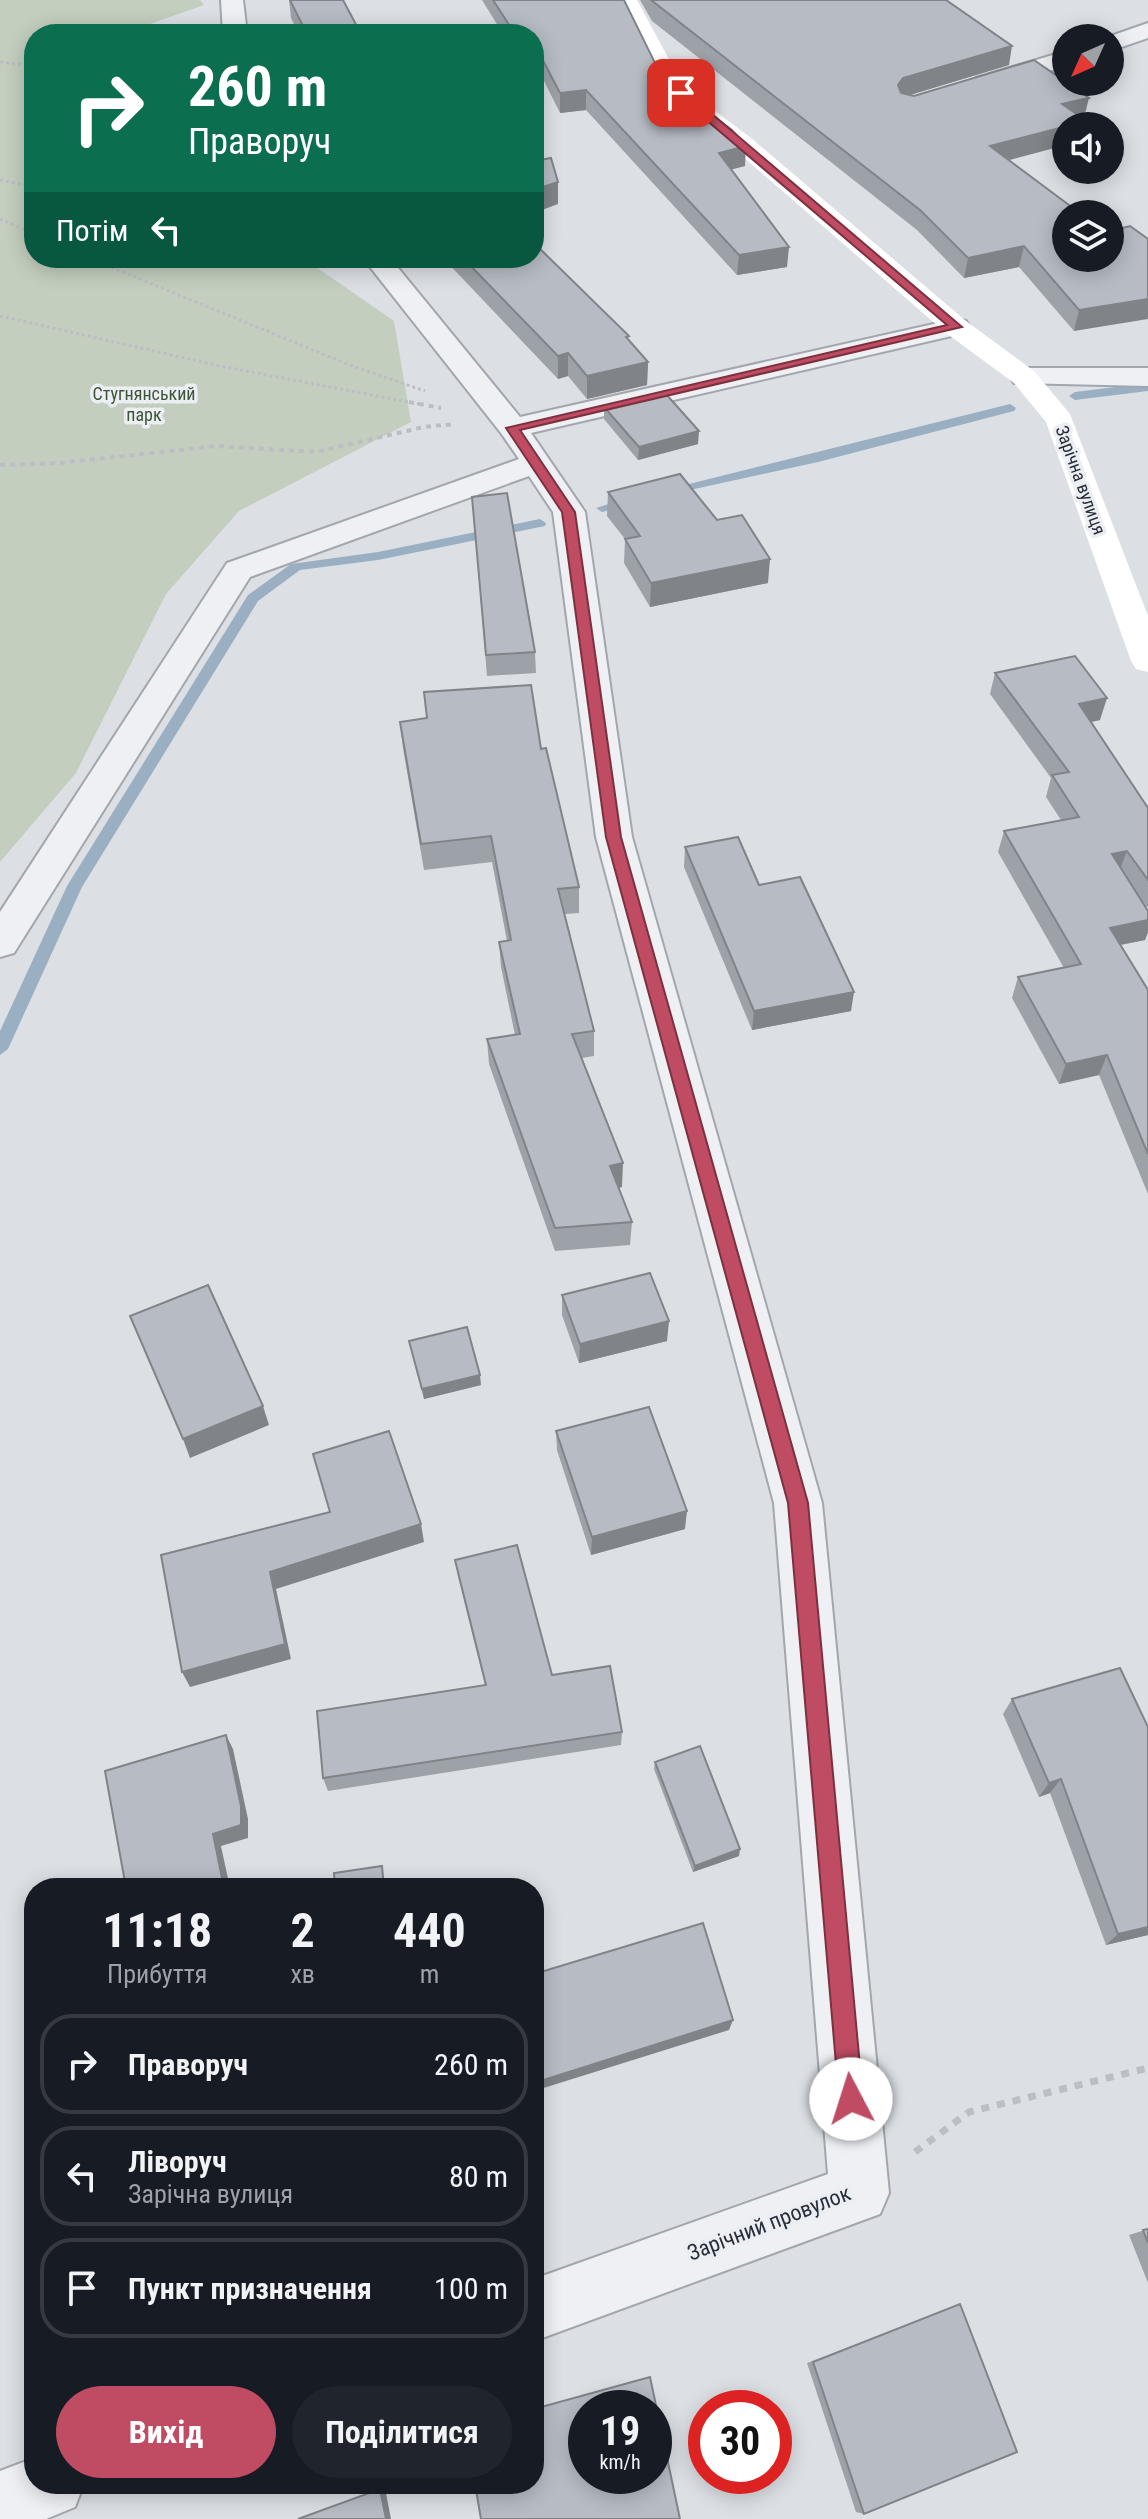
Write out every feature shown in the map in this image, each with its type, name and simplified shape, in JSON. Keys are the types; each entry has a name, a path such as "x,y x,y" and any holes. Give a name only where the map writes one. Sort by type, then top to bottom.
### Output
{"street":[{"path":"232,0 234,24"},
{"name":"Зарічна вулиця","path":"626,0 668,79 694,107 742,143 956,327 1024,377 1060,420 1148,661"},
{"path":"1124,39 1148,30"},
{"path":"967,88 1052,62"},
{"name":"Зарічний провулок","path":"384,268 514,432 569,512 614,837 798,1503 859,2193 544,2306"},
{"path":"0,943 238,570 514,432 956,327"},
{"path":"1024,377 1148,377"},
{"path":"0,2504 26,2494"}],"path":[{"path":"0,62 24,65"},
{"path":"0,180 24,185"},
{"path":"0,219 24,230"},
{"path":"113,268 514,432"},
{"path":"0,316 235,369 399,401 514,432"},
{"path":"0,465 59,463 217,446 316,452 424,427 514,432"},
{"path":"859,2193 969,2112 1148,2068"}],"green space":[{"name":"Стугнянський парк","path":"0,0 200,0 204,5 150,24 24,24 24,268 317,268 394,321 411,422 239,511 166,594 76,773 0,862"}],"building":[{"path":"290,0 343,0 356,24 302,24"},
{"path":"493,0 624,0 654,61 684,94 732,130 746,146 719,153 789,247 739,255 586,90 560,93 544,62 544,24 509,24"},
{"path":"651,0 946,0 1012,46 903,78 898,85 901,93 914,96 1034,60 1052,72 1052,96 1089,98 1062,104 1074,112 1052,112 1052,130 990,146 1062,200 1052,200 1052,272 1124,272 1124,228 1130,226 1148,239 1148,299 1079,310 1024,246 968,258 920,210"},
{"path":"551,158 558,182 544,187 544,159"},
{"path":"544,253 629,336 626,337 648,362 587,376 568,353 558,356 473,268 544,268"},
{"path":"665,393 699,431 639,447 604,407"},
{"path":"680,474 717,520 742,515 770,559 651,583 625,539 640,536 608,492"},
{"path":"507,493 535,652 486,655 472,497"},
{"path":"1075,656 1107,698 1079,704 1148,808 1148,880 1127,851 1112,854 1148,911 1148,920 1110,928 1148,990 1148,1154 1107,1055 1066,1064 1018,977 1081,964 1004,831 1079,817 1052,775 1069,772 995,673"},
{"path":"531,685 541,749 546,748 579,887 558,889 594,1031 572,1034 623,1163 610,1166 632,1222 555,1228 487,1039 520,1034 499,942 511,940 491,836 421,844 400,722 427,718 424,692"},
{"path":"738,837 759,885 800,877 854,992 754,1011 685,847"},
{"path":"650,1273 669,1321 580,1344 562,1295"},
{"path":"208,1285 263,1406 183,1439 130,1316"},
{"path":"467,1327 480,1375 422,1389 409,1341"},
{"path":"649,1407 687,1511 592,1537 556,1431"},
{"path":"389,1431 421,1524 270,1572 285,1644 182,1672 161,1555 330,1512 313,1454"},
{"path":"517,1545 552,1675 610,1666 622,1732 323,1778 317,1711 486,1685 455,1560"},
{"path":"1120,1668 1148,1727 1148,1927 1118,1934 1061,1779 1049,1783 1012,1699"},
{"path":"226,1735 241,1806 241,1825 213,1834 222,1878 124,1878 105,1771"},
{"path":"700,1746 740,1849 695,1866 655,1762"},
{"path":"382,1866 383,1878 334,1878 334,1873"},
{"path":"703,1923 733,2020 544,2080 544,1971"},
{"path":"960,2304 1017,2452 864,2514 813,2362"},
{"path":"650,2377 653,2390 603,2390"},
{"path":"568,2400 568,2494 672,2494 672,2481 680,2519 481,2519 477,2494 544,2494 544,2406"},
{"path":"366,2494 381,2494 386,2519 298,2519"}],"waterway":[{"path":"1075,396 1148,387"},
{"path":"667,491 818,458 1010,408"},
{"path":"602,508 631,501"},
{"path":"0,1049 75,886 253,598 296,567 378,556 540,523"}],"route":[{"path":"681,93 956,327 513,428 569,512 614,837 798,1503 851,2099"}]}
